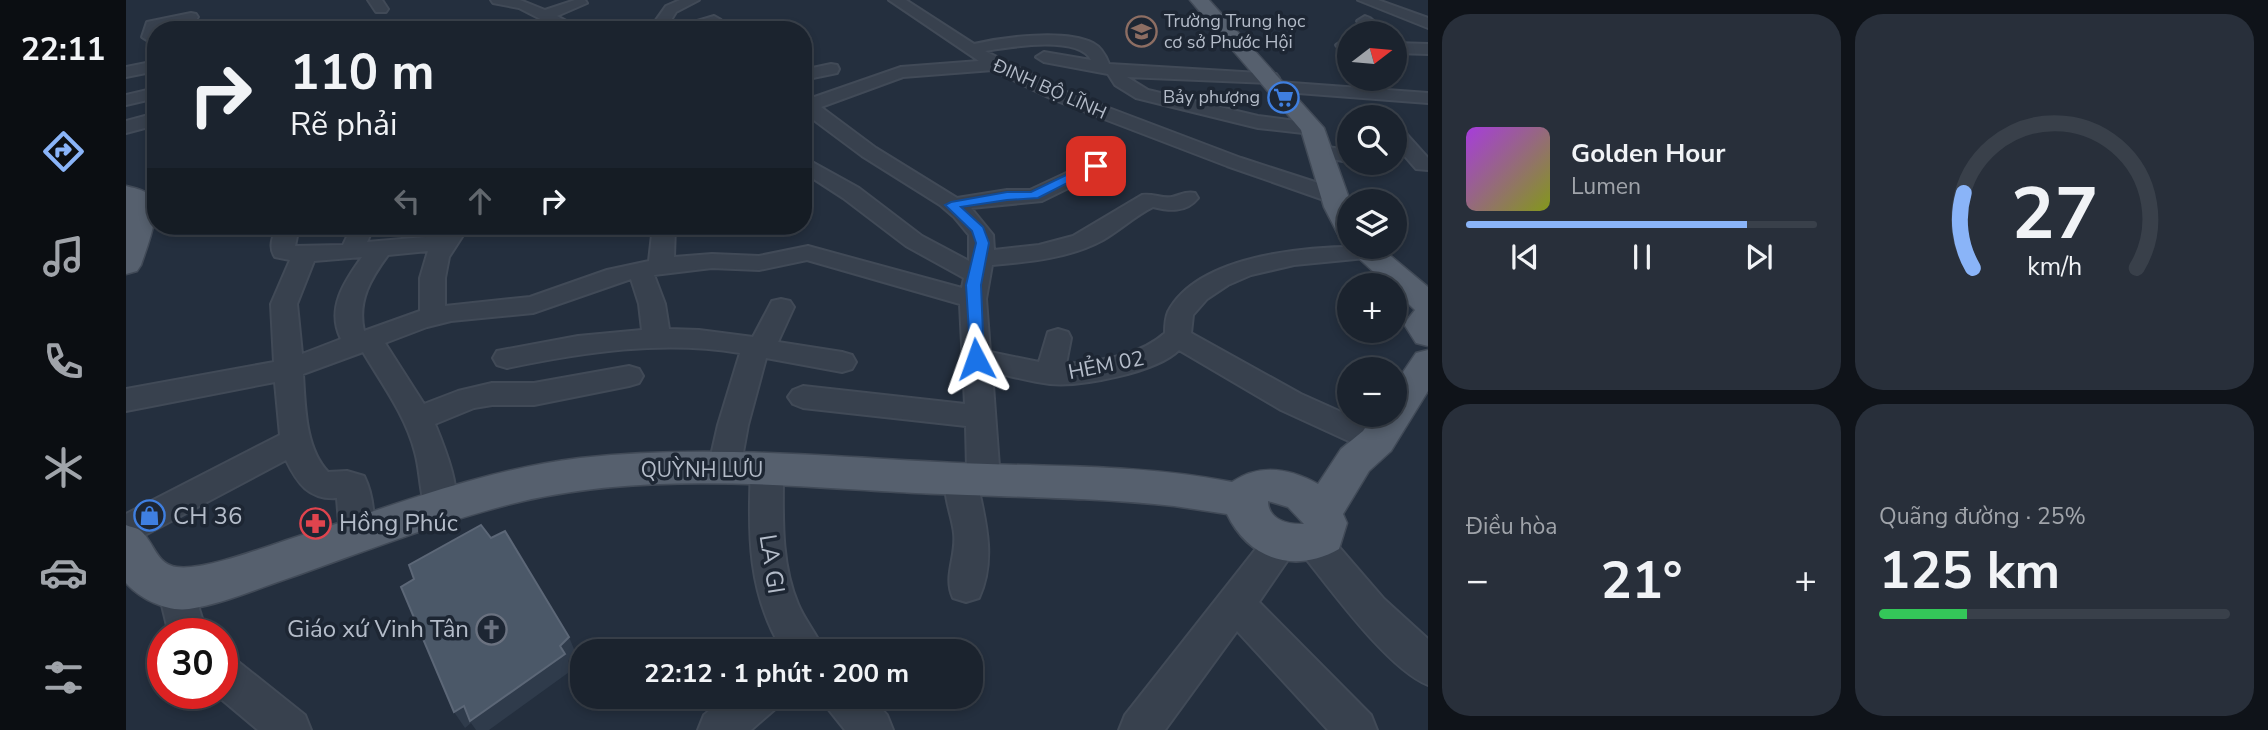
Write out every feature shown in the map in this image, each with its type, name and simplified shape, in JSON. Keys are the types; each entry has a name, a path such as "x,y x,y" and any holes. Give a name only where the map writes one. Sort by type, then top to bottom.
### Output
{"main road":[{"path":"1199,0 1312,128 1337,200"},
{"path":"126,265 138,229 141,199"},
{"path":"1378,259 1428,304"},
{"path":"1428,316 1421,324 1428,334"},
{"path":"1366,450 1263,493 1246,509 1259,528 1305,532 1366,450 1428,362"},
{"name":"QUỲNH LƯU","path":"176,589 226,579 441,506 525,484 587,473 767,470 1263,493"},
{"path":"126,544 143,571 154,581 176,589"}],"street":[{"path":"498,0 523,5 557,21"},
{"path":"663,21 671,9 689,0"},
{"name":"ĐINH BỘ LĨNH","path":"896,0 996,65 1083,106 1335,196"},
{"path":"1364,0 1428,23"},
{"path":"545,15 580,3"},
{"path":"1410,16 1426,9"},
{"path":"174,21 191,18"},
{"path":"971,49 1010,43 1076,43 1091,49 1121,81 1142,94 1258,122 1312,128"},
{"path":"1407,48 1428,49"},
{"path":"1044,57 1109,69 1274,82 1419,98"},
{"path":"812,105 901,72 996,65"},
{"path":"126,72 147,68"},
{"path":"812,73 831,69"},
{"path":"1358,92 1369,105"},
{"path":"1083,106 1111,97 1142,94"},
{"path":"140,97 142,123"},
{"path":"812,111 951,205 982,236 976,277 979,416 972,480 972,536 966,586"},
{"path":"1407,145 1426,165"},
{"path":"1320,152 1337,154"},
{"path":"951,205 1007,196 1034,196 1114,159"},
{"path":"1407,163 1426,165"},
{"path":"812,169 861,200 914,241 976,277"},
{"path":"126,400 289,369 433,317 550,300 607,278 650,267 712,261 759,263 808,253 976,277 1010,257 1073,243 1094,234 1150,200 1172,205 1187,198"},
{"path":"285,235 283,252 305,255 379,251 450,235"},
{"path":"352,251 359,235"},
{"path":"433,317 433,265 450,235"},
{"path":"657,338 650,267 661,235"},
{"path":"1337,248 1234,272 1206,289 1185,307 1179,316 1177,337 1280,396 1366,450"},
{"path":"379,251 362,271 351,291 349,333 363,342 418,419 431,452 441,506"},
{"path":"305,255 284,302 291,413 309,475 323,485 352,485 357,536"},
{"path":"724,469 733,425 758,349 781,307"},
{"path":"499,309 516,393"},
{"name":"HẺM 02","path":"976,359 1050,374 1095,370 1161,352 1177,337"},
{"path":"507,358 584,342 657,338 699,339 842,362"},
{"path":"1050,374 1058,338"},
{"path":"418,419 468,398 492,394 534,394 629,376"},
{"path":"803,397 979,416"},
{"path":"126,530 297,440"},
{"name":"LA GI","path":"767,470 765,527 771,580 783,617 797,639"},
{"path":"1140,730 1237,605 1305,532 1363,602 1428,666"},
{"path":"176,589 184,618"},
{"path":"1237,605 1356,730"},
{"path":"238,687 290,730"},
{"path":"719,730 744,709"},
{"path":"854,709 872,730"}],"building":[{"name":"Giáo xứ Vinh Tân","path":"481,525 491,538 505,531 569,637 560,646 565,654 470,721 464,706 454,712 401,587 414,579 409,565"}],"place":[{"name":"Trường Trung học cơ sở Phước Hội","path":"1141,31"},
{"name":"Bảy phượng","path":"1283,97"},
{"name":"CH 36","path":"150,516"},
{"name":"Hồng Phúc","path":"316,523"},
{"name":"Giáo xứ Vinh Tân","path":"492,629"}],"route":[{"path":"976,359 973,299 975,274 983,250 982,236 960,211 951,205 1007,196 1034,196 1096,166"}]}
